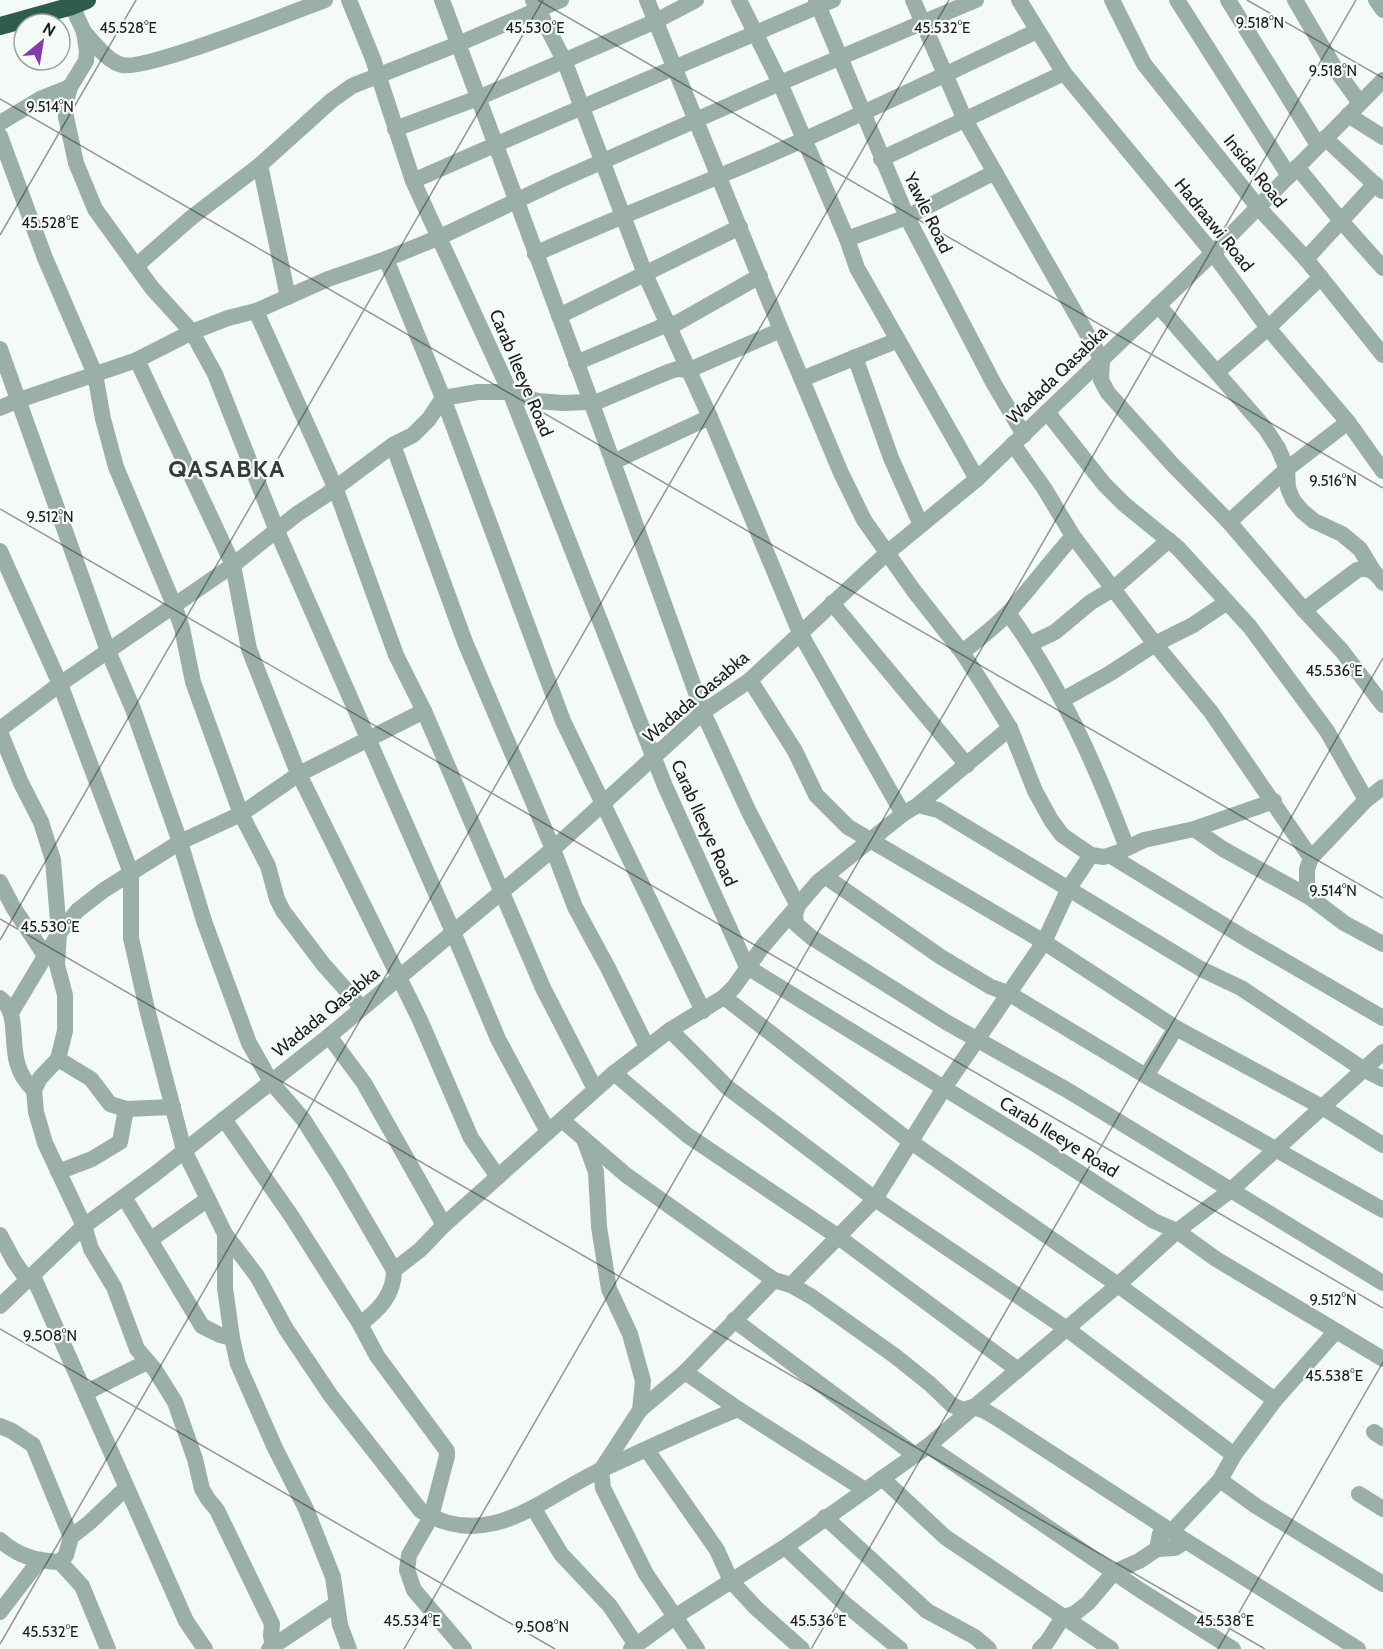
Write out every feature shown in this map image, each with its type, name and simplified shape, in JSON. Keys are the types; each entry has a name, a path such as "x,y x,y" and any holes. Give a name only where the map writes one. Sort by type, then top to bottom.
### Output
{"highway":[{"path":"0,26 79,3"}],"street":[{"path":"84,32 110,58 120,65 130,66 173,54 324,0"},
{"name":"Carab Ileeye Road","path":"349,0 373,59 394,129 413,181 510,392 664,786 747,967 1035,1144 1154,1221 1177,1232 1216,1259 1383,1359"},
{"path":"442,0 704,712 749,812 798,906 795,914 796,924 811,937 937,1017 1067,1090 1383,1283"},
{"path":"136,266 192,217 260,165 331,101 352,86 458,44 536,5 561,0"},
{"path":"647,0 781,330 841,473 864,520 914,591 962,652 1010,729 1035,791 1062,835 1090,855 1111,856 1144,840 1174,831 1194,829 1274,801"},
{"path":"394,129 478,98 656,21 696,0"},
{"path":"739,0 780,83 847,239 857,268 977,479"},
{"path":"913,0 965,120 1102,360 1101,380 1108,393 1172,464 1229,522 1342,651 1383,705"},
{"path":"0,408 137,360 192,332 228,318 256,311 328,279 440,237 780,83 976,0"},
{"name":"Hadraawi Road","path":"1019,0 1064,73 1213,253 1268,328 1348,422 1381,465"},
{"name":"Insida Road","path":"1112,0 1144,64 1258,207 1306,259 1383,355"},
{"path":"1177,0 1293,171 1383,268"},
{"path":"1228,0 1322,142 1379,188 1306,259"},
{"path":"1295,0 1336,70 1360,103"},
{"path":"1376,0 1383,10"},
{"path":"413,181 823,2"},
{"name":"Yawle Road","path":"823,2 840,57 907,217 994,384 1044,488 1073,536 1155,644 1211,712 1311,858"},
{"path":"79,3 87,51 86,61 70,87 66,102 66,117 76,163 95,209 152,288 192,332 215,374 277,531 498,1040 548,1132"},
{"path":"536,5 564,60 645,274 711,417 800,633 911,810"},
{"path":"535,254 622,215 720,177 804,140 1037,32"},
{"path":"881,159 1064,73"},
{"name":"Wadada Qasabka","path":"0,1306 31,1279 84,1226 329,1036 553,849 602,802 704,712 750,680 886,553 977,479 1213,253 1383,80"},
{"path":"0,123 40,99 70,87"},
{"path":"1348,115 1383,138"},
{"path":"0,136 45,258 95,374 103,419 116,467 174,605 182,628 193,682 241,814 268,866 283,911 323,964 362,1008"},
{"path":"260,165 288,297"},
{"path":"847,239 907,217 995,172"},
{"path":"559,316 740,227"},
{"path":"386,259 443,398 563,722 703,1011"},
{"path":"576,363 668,324 677,323 760,276"},
{"path":"1217,372 1268,328 1320,276"},
{"path":"1158,305 1265,428 1278,448 1287,469 1288,488 1293,500 1314,520 1351,541 1379,577"},
{"path":"256,311 335,487 396,655 424,711 543,988 595,1089"},
{"path":"336,1604 272,1648 272,1624 217,1510 202,1489 192,1449 175,1402 133,1340 114,1287 91,1249 84,1226 45,1143 36,1112 34,1090 40,1078 58,1059 65,1031 65,995 57,965 59,933 53,860 41,822 21,783 0,730 60,684 233,565 297,514 393,445 422,428 443,398 478,392 510,392 538,401 592,403 668,372 677,369 689,370 781,330"},
{"path":"802,379 898,340"},
{"path":"0,349 108,651 133,709 180,842 204,921 249,1043 271,1082 303,1119 394,1270 390,1293 379,1308 360,1324"},
{"path":"855,357 891,458 921,525"},
{"path":"137,360 233,565 249,649 299,774 400,976 471,1138 498,1177"},
{"path":"1047,412 1104,483 1124,504 1169,540 1250,627 1327,731 1366,800"},
{"path":"613,462 711,417"},
{"path":"1229,522 1287,469 1348,422"},
{"path":"393,445 465,642 553,849 575,907 647,1047"},
{"path":"962,652 1008,613 1073,536"},
{"path":"1030,644 1055,632 1083,608 1113,589 1169,540"},
{"path":"0,551 60,684 131,873 131,938 184,1150 225,1234 257,1276 286,1329 331,1396 421,1511 431,1517 465,1525 481,1526 507,1521 534,1509 601,1470 738,1409"},
{"path":"1304,610 1357,570 1361,569 1379,577"},
{"path":"1062,700 1116,670 1155,644 1193,625 1227,602"},
{"path":"832,603 967,765"},
{"path":"1008,613 1030,644 1062,700 1104,787 1127,848"},
{"path":"750,680 795,751 816,795 848,827 1044,942 1176,1028 1322,1107 1383,1145"},
{"path":"11,1013 59,933 78,910 104,890 180,842 241,814 299,774 424,711"},
{"path":"394,1270 420,1250 444,1224 614,1073 670,1030 724,997 819,882 1010,729"},
{"path":"1311,898 1307,884 1307,869 1311,858 1366,800 1383,787"},
{"path":"911,810 938,810 1200,969 1241,988 1363,1069 1383,1079"},
{"path":"1194,829 1223,849 1311,898 1344,923 1383,944"},
{"path":"791,1285 875,1199 944,1088 1044,942 1069,888 1090,855"},
{"path":"1111,856 1245,938 1383,1018"},
{"path":"826,877 941,957 991,987 1008,993 1146,1076 1383,1210"},
{"path":"0,882 13,908 46,957"},
{"path":"724,997 911,1142 1119,1285 1275,1400"},
{"path":"0,998 6,1002 11,1013 15,1064 25,1082 34,1090"},
{"path":"1146,1076 1176,1028"},
{"path":"670,1030 727,1087 875,1199 1067,1329 1234,1455"},
{"path":"329,1036 364,1083 444,1224"},
{"path":"534,1509 561,1554 610,1606 634,1647 676,1616 785,1547 921,1450 1018,1371 1177,1232 1230,1190 1383,1052"},
{"path":"58,1059 91,1079 110,1104 126,1109 173,1107"},
{"path":"614,1073 687,1135 837,1236 1018,1371"},
{"path":"58,1172 92,1159 120,1142 126,1109"},
{"path":"224,1119 260,1169 360,1324 377,1356 447,1451 431,1517 409,1555 407,1570 414,1590 464,1649"},
{"path":"562,1120 626,1174 774,1280 791,1285 812,1297 895,1356 952,1405 963,1410 973,1407 998,1418 1186,1541 1358,1649"},
{"path":"584,1138 596,1172 599,1227 609,1289 630,1334 642,1381 639,1410"},
{"path":"124,1197 202,1326 232,1338"},
{"path":"150,1240 208,1199"},
{"path":"225,1234 225,1288 238,1364 275,1448 306,1509 333,1577 340,1625 349,1649"},
{"path":"0,1237 31,1279 85,1393 186,1621 205,1649"},
{"path":"697,1649 646,1574 603,1488 601,1470 639,1410 685,1371 774,1280"},
{"path":"734,1320 921,1450 1233,1649"},
{"path":"1157,1549 1160,1534 1172,1531 1220,1480 1234,1455 1275,1400 1336,1331"},
{"path":"85,1393 147,1362"},
{"path":"685,1371 738,1409 865,1490"},
{"path":"711,1420 714,1392"},
{"path":"0,1426 33,1445 71,1537"},
{"path":"647,1450 717,1550 731,1581 756,1608 802,1649"},
{"path":"882,1478 945,1537 1111,1649"},
{"path":"1220,1480 1256,1506 1383,1584"},
{"path":"60,1562 66,1555 71,1537 126,1488"},
{"path":"1359,1494 1383,1509"},
{"path":"825,1517 927,1611 975,1637 989,1649"},
{"path":"0,1540 12,1551 39,1561 60,1562 82,1586 108,1649"},
{"path":"1040,1649 1063,1617 1074,1614 1088,1603 1114,1572 1139,1561 1157,1549 1175,1548 1186,1541"},
{"path":"785,1547 845,1604 900,1649"},
{"path":"0,1612 39,1561"}],"district":[{"name":"QASABKA","path":"227,469"}]}
